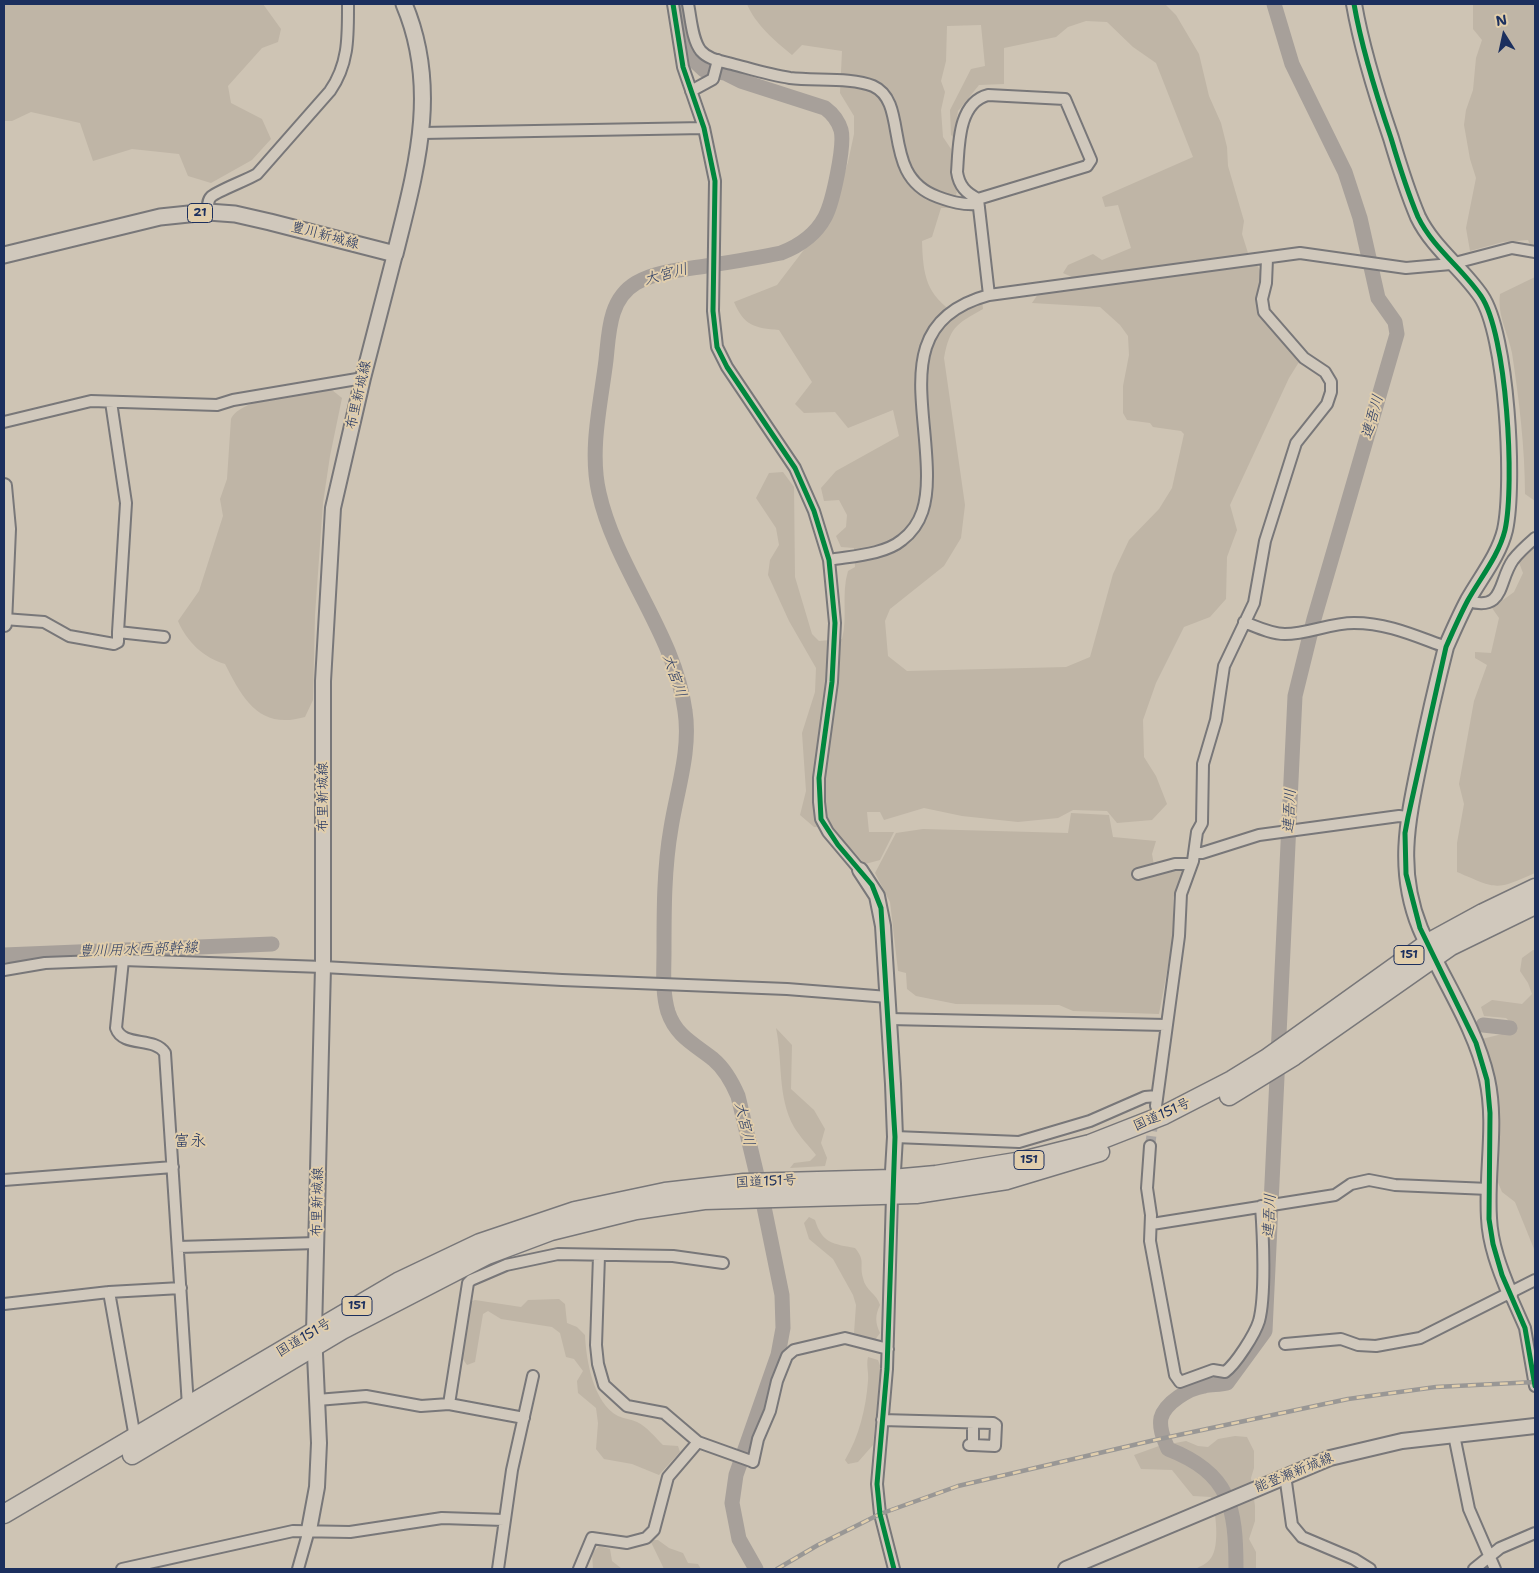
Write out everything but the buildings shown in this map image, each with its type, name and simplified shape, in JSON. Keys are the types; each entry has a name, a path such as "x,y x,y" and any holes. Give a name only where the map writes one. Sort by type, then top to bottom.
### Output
{"highway":[{"name":"国道151号","path":"4,1514 140,1436 188,1406 314,1340 342,1330 463,1267 550,1230 666,1204 745,1190 892,1188 1007,1180 1087,1157 1169,1126 1294,1048 1482,913 1535,888"},
{"name":"国道151号","path":"1431,950 1535,905"},
{"name":"国道151号","path":"4,1527 314,1340"}],"main road":[{"path":"395,254 418,163 422,134 422,77 415,38 404,4"},
{"name":"豊川新城線","path":"4,255 160,217 208,212 235,214 395,254"}],"street":[{"path":"208,212 208,201 212,195 243,183 257,174 340,78 348,42 348,4"},
{"path":"673,4 680,51 704,128 715,181 712,311 717,347 727,367 795,468 814,511 829,560 835,623 832,682 819,778 819,802 822,819 828,832 872,885 881,908 888,997 895,1137 888,1349 877,1484 880,1514 894,1569"},
{"path":"688,4 696,43 708,57 717,62 782,77 861,83 874,86 885,96 892,112 903,164 912,181 923,192 962,206 978,202 1087,166 1091,160 1065,99 988,95 981,97 965,115 957,172 958,180 967,193 978,202 989,295"},
{"path":"1354,4 1374,89 1409,195 1419,219 1451,264 1482,297 1491,315 1497,335 1511,489 1504,532 1495,554 1468,601 1446,648 1405,833 1406,874 1414,910 1476,1043 1487,1080 1490,1113 1489,1219 1493,1244 1510,1294 1525,1328 1535,1386"},
{"path":"691,91 713,79 717,62"},
{"path":"422,134 704,128"},
{"path":"829,560 881,550 901,541 920,520 927,498 921,362 929,336 941,319 967,301 989,295 1307,253 1406,268 1451,264 1512,248 1535,252"},
{"name":"布里新城線","path":"309,1530 317,1487 317,1400 314,1340 323,967 323,681 333,508 363,378 395,254"},
{"path":"895,1137 1019,1142 1090,1121 1145,1097 1157,1101 1179,936 1181,894 1204,815 1203,764 1216,720 1224,666 1257,591 1265,542 1296,443 1327,404 1331,392 1331,382 1325,372 1304,358 1264,312 1262,300 1266,283 1267,259"},
{"path":"4,422 91,401 217,405 233,400 363,378"},
{"path":"4,619 39,621 70,636 114,644 118,642 126,503 111,402"},
{"path":"4,486 8,529 4,624"},
{"path":"1468,601 1478,604 1498,597 1513,560 1535,538"},
{"path":"1244,622 1271,632 1284,634 1351,623 1383,625 1404,630 1446,648"},
{"path":"118,632 164,636"},
{"path":"1194,853 1202,853 1259,835 1399,816 1408,817"},
{"path":"1138,874 1175,864 1191,864"},
{"path":"123,960 116,1028 122,1037 159,1047 165,1053 188,1406"},
{"path":"4,970 45,963 123,960 323,967 787,989 888,997"},
{"path":"889,1019 1166,1026"},
{"path":"1150,1146 1147,1188 1152,1224 1150,1241 1153,1266 1175,1374 1180,1382 1213,1370 1225,1372 1255,1332 1260,1319 1262,1291 1263,1206"},
{"path":"4,1180 173,1167"},
{"path":"1152,1224 1334,1195 1351,1184 1369,1180 1395,1185 1489,1189"},
{"path":"178,1247 317,1243"},
{"path":"450,1404 468,1283 471,1280 506,1265 545,1256 673,1256 723,1263"},
{"path":"598,1256 596,1345 598,1364 604,1385 627,1406 664,1413 698,1442 753,1462 758,1439 770,1411 777,1380 787,1356 794,1350 834,1339 845,1338 888,1349"},
{"path":"1285,1344 1334,1339 1358,1345 1376,1346 1420,1338 1535,1280"},
{"path":"4,1304 109,1292 181,1288"},
{"path":"109,1292 134,1432 140,1436"},
{"path":"498,1569 504,1520 533,1376"},
{"path":"317,1400 323,1401 355,1395 421,1406 450,1404 524,1418"},
{"path":"882,1420 993,1423 996,1425 995,1446 971,1445 973,1423"},
{"name":"能登瀬新城線","path":"1066,1569 1092,1565 1246,1492 1330,1458 1374,1446 1535,1426"},
{"path":"1454,1435 1469,1509 1495,1569"},
{"path":"579,1569 592,1538 627,1543 646,1538 654,1530 668,1477 698,1442"},
{"path":"1285,1475 1292,1525 1296,1532 1302,1538 1354,1560 1370,1569"},
{"path":"122,1569 292,1531 350,1532 442,1518 504,1520"},
{"path":"298,1569 309,1530"},
{"path":"1474,1569 1489,1556 1512,1541 1535,1533"}],"shaded area":[{"path":"4,4 263,4 281,29 278,42 262,48 228,86 231,103 262,119 271,139 252,160 211,183 188,176 179,154 132,149 93,161 80,123 31,112 12,121 4,121"},
{"path":"747,4 1165,4 1176,15 1199,54 1209,96 1221,123 1227,147 1228,166 1244,221 1242,234 1248,253 1261,271 1260,300 1293,348 1299,362 1289,378 1230,505 1237,530 1227,557 1226,599 1210,617 1184,627 1156,683 1143,720 1144,757 1156,776 1167,804 1152,820 1117,823 1107,811 1073,810 1058,818 1018,822 962,816 924,808 884,820 880,812 867,812 869,832 894,832 880,860 865,864 831,827 814,827 800,815 806,791 802,733 815,692 816,668 789,621 768,575 770,560 779,545 776,528 756,498 769,473 783,472 794,487 795,577 812,634 819,641 842,639 846,580 848,571 855,567 854,548 841,547 836,536 846,527 847,515 839,500 824,501 821,488 836,471 899,436 893,410 848,428 835,412 804,413 795,404 812,382 779,330 757,327 746,321 734,302 777,285 832,213 848,162 854,134 854,116 840,93 842,51 802,45 792,55 766,32","holes":["1086,21 1107,22 1133,47 1156,63 1193,157 1102,197 1105,207 1118,205 1131,248 1102,260 1093,254 1068,265 1063,273 1074,278 1073,288 1038,294 1032,303 1100,307 1120,325 1128,336 1129,355 1123,386 1123,413 1127,420 1150,423 1153,427 1181,431 1184,434 1172,488 1159,509 1129,540 1113,574 1090,657 1066,667 907,671 888,656 885,621 890,609 944,566 961,538 965,505 944,358 952,333 960,323 983,309 982,300 956,314 946,307 932,292 925,274 922,241 932,237 941,208 951,208 957,192 952,178 951,149 943,137 941,110 945,92 941,81 946,61 947,26 981,25 985,66 971,69 950,110 951,135 954,138 958,111 979,85 1004,84 1004,48 1056,37 1068,27"]},
{"path":"1473,4 1535,4 1535,256 1528,240 1503,242 1470,251 1466,228 1476,178 1470,159 1464,125 1466,110 1473,90 1476,58 1482,40 1473,29"},
{"path":"1535,277 1535,501 1525,494 1523,441 1517,388 1512,353 1501,317 1499,302 1500,294"},
{"path":"332,390 342,398 323,503 315,615 313,700 305,717 289,720 276,719 255,709 246,700 225,664 210,658 197,648 186,636 178,621 199,591 223,516 220,499 227,479 231,419 237,411 261,401 276,397"},
{"path":"1535,543 1535,873 1512,883 1496,886 1480,882 1457,872 1457,843 1464,804 1459,784 1474,701 1487,665 1475,658 1475,652 1491,653 1499,618 1492,608 1514,592 1523,573 1518,560"},
{"path":"1071,813 1109,815 1113,837 1156,841 1152,854 1155,871 1174,867 1183,871 1173,898 1173,939 1159,1014 1073,1011 1059,1005 956,1004 916,996 907,989 906,973 898,971 890,902 875,873 896,833 923,829 1068,833"},
{"path":"1535,950 1534,1249 1515,1202 1502,1192 1496,1178 1496,1088 1493,1069 1482,1039 1506,1033 1514,1026 1506,1018 1484,1016 1481,1007 1492,1000 1522,1004 1532,994 1528,983 1520,971 1522,958"},
{"path":"776,1028 792,1045 791,1089 814,1110 825,1129 821,1143 827,1158 825,1166 790,1168 794,1163 810,1161 816,1155 796,1131 785,1103"},
{"path":"809,1217 815,1220 821,1234 829,1241 855,1248 858,1252 864,1282 880,1305 876,1319 880,1333 875,1340 854,1333 856,1305 853,1295 833,1259 809,1239 804,1223"},
{"path":"559,1299 565,1304 567,1323 577,1327 585,1335 592,1380 602,1401 609,1410 618,1416 635,1421 651,1432 663,1445 678,1446 680,1452 659,1475 632,1464 604,1459 596,1449 598,1423 596,1408 578,1393 577,1381 583,1371 574,1359 566,1357 560,1333 552,1327 501,1319 488,1311 483,1314 475,1362 467,1365 462,1358 469,1302 475,1300 521,1307 528,1300"},
{"path":"868,1357 878,1360 881,1368 873,1445 858,1462 848,1464 845,1460 858,1432 866,1402"},
{"path":"1235,1436 1247,1437 1254,1451 1254,1468 1251,1478 1255,1521 1249,1539 1256,1552 1256,1569 1195,1569 1204,1565 1209,1560 1214,1553 1216,1545 1216,1519 1211,1497 1193,1496 1172,1470 1141,1469 1134,1455 1159,1446 1186,1441 1198,1446 1208,1447 1218,1439"},
{"path":"650,1540 658,1540 669,1548 683,1553 688,1563 698,1564 701,1569 664,1569"},
{"path":"599,1546 610,1549 612,1561 622,1569 593,1569 592,1553"}],"waterway":[{"name":"大宮川","path":"680,4 684,40 690,57 704,70 725,73 741,81 825,108 837,120 842,137 838,173 828,210 817,229 806,239 781,253 652,276 636,283 620,298 615,307 610,328 596,443 596,477 607,521 618,548 670,655 685,711 685,755 671,828 666,874 664,905 664,989 666,1004 671,1020 676,1027 686,1039 721,1067 731,1081 738,1096 761,1192 782,1295 783,1328 778,1355 736,1475 732,1503 739,1539 756,1569"},
{"name":"連吾川","path":"1236,1569 1234,1527 1231,1510 1225,1495 1217,1481 1205,1469 1168,1449 1161,1430 1161,1418 1167,1407 1185,1393 1198,1387 1227,1383 1265,1331 1295,696 1314,619 1397,334 1395,322 1378,298 1360,218 1345,172 1292,64 1274,4"},
{"name":"豊川用水西部幹線","path":"4,955 272,944"},
{"name":"豊川用水西部幹線","path":"1483,1025 1510,1028"}],"tunnel":[{"path":"1150,1146 1154,1117"}],"railway":[{"path":"777,1569 818,1545 880,1514 958,1486 1155,1440 1348,1399 1436,1387 1535,1382"}],"cycle path":[{"path":"673,4 683,67 704,128 715,181 713,311 717,347 727,367 795,468 814,511 829,560 835,623 832,682 819,778 821,819 838,845 872,885 881,908 895,1137 887,1369 877,1484 880,1514 894,1569"},
{"path":"1354,4 1370,72 1400,168 1418,217 1424,228 1481,296 1490,315 1503,375 1509,446 1508,508 1505,530 1494,557 1468,600 1446,647 1405,833 1406,874 1420,928 1476,1043 1487,1080 1490,1113 1489,1219 1493,1244 1502,1275 1525,1328 1535,1386"}],"district":[{"name":"富永","path":"190,1142"}]}
